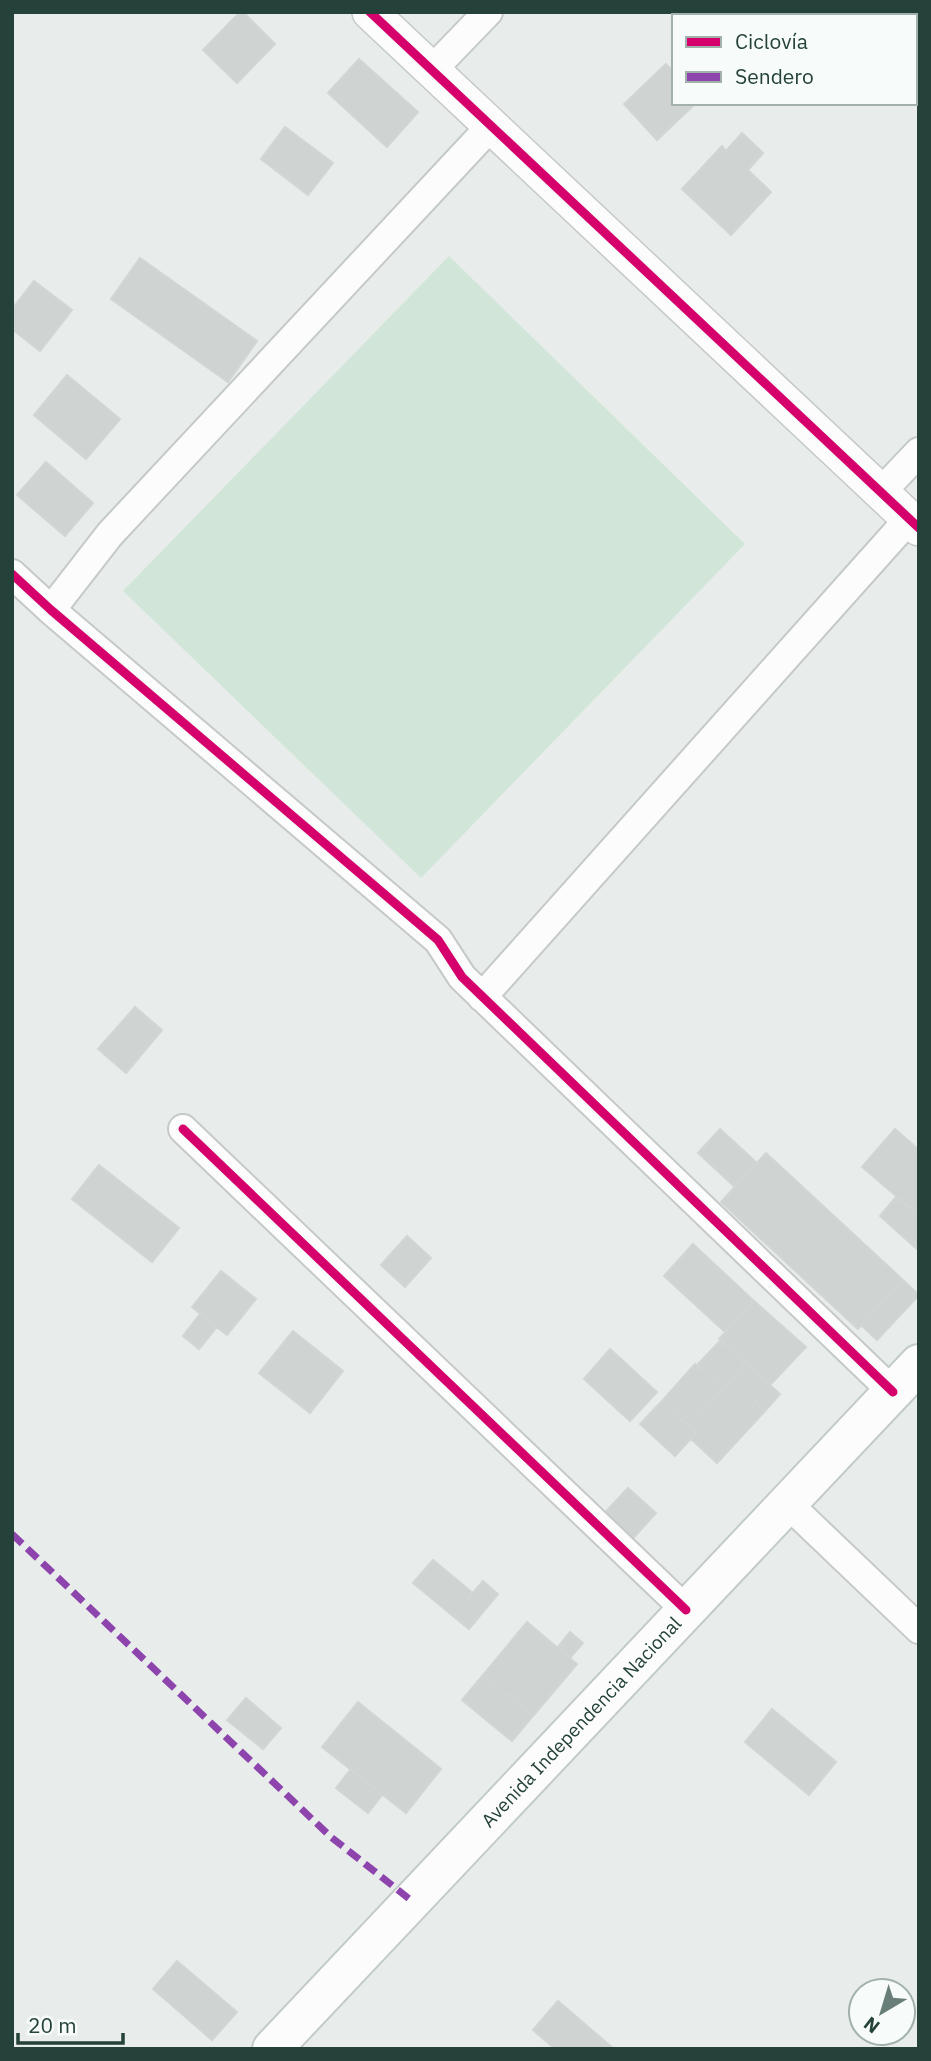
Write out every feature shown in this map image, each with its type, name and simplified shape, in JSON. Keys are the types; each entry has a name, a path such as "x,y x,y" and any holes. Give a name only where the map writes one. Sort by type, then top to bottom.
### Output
{"main road":[{"name":"Avenida Independencia Nacional","path":"272,2049 919,1364"}],"street":[{"path":"370,12 914,523 482,997"},
{"path":"432,70 488,12"},
{"path":"51,610 110,534 491,126"},
{"path":"881,492 919,452"},
{"path":"12,575 438,940 461,977 893,1392"},
{"path":"183,1129 687,1611"},
{"path":"787,1503 919,1629"}],"green space":[{"path":"449,256 745,544 421,878 123,591"}],"building":[{"path":"240,12 275,44 237,83 203,50"},
{"path":"359,59 418,112 387,147 328,93"},
{"path":"666,64 672,70 672,105 694,105 657,140 624,104"},
{"path":"285,127 333,163 308,195 261,159"},
{"path":"742,133 763,153 748,170 771,192 731,235 682,189 722,146 726,151"},
{"path":"140,258 257,341 228,382 111,299"},
{"path":"34,281 72,310 40,351 12,329 12,309"},
{"path":"67,375 120,419 86,459 34,415"},
{"path":"46,462 93,503 65,536 17,495"},
{"path":"135,1007 162,1030 126,1073 98,1049"},
{"path":"720,1129 757,1163 735,1187 698,1153"},
{"path":"895,1129 919,1150 917,1214 862,1167"},
{"path":"766,1153 903,1280 858,1329 721,1202"},
{"path":"99,1165 179,1228 152,1262 72,1199"},
{"path":"896,1197 919,1216 919,1251 880,1216"},
{"path":"407,1236 431,1258 405,1287 381,1265"},
{"path":"693,1244 754,1301 725,1332 664,1276"},
{"path":"221,1271 256,1299 227,1335 192,1307"},
{"path":"903,1280 919,1295 877,1340 861,1325"},
{"path":"754,1301 806,1347 770,1385 719,1339"},
{"path":"200,1314 217,1327 199,1349 183,1336"},
{"path":"293,1331 343,1371 310,1413 259,1373"},
{"path":"721,1340 746,1363 723,1389 697,1365"},
{"path":"610,1349 657,1392 630,1421 584,1379"},
{"path":"746,1363 770,1385 755,1402 765,1411 717,1463 691,1439 696,1433 689,1427"},
{"path":"695,1364 723,1389 689,1427 662,1401"},
{"path":"770,1385 780,1394 765,1411 755,1402"},
{"path":"662,1401 696,1433 675,1456 640,1424"},
{"path":"628,1488 656,1513 627,1545 599,1519"},
{"path":"433,1560 473,1593 453,1616 413,1583"},
{"path":"483,1581 498,1594 469,1629 453,1616"},
{"path":"527,1622 577,1664 533,1716 483,1675"},
{"path":"570,1632 583,1643 570,1658 557,1648"},
{"path":"483,1675 533,1716 512,1741 462,1700"},
{"path":"246,1698 281,1728 263,1749 227,1720"},
{"path":"358,1702 441,1769 406,1813 322,1747"},
{"path":"772,1709 836,1762 809,1795 745,1742"},
{"path":"351,1769 382,1795 368,1813 336,1788"},
{"path":"177,1961 237,2012 212,2040 153,1989"},
{"path":"558,2001 614,2049 555,2049 533,2030"}],"marked path":[{"path":"12,1534 331,1837 412,1901"}],"cycle path":[{"path":"370,12 919,528"},
{"path":"12,574 438,940 462,977 893,1392"},
{"path":"183,1129 686,1610"}]}
